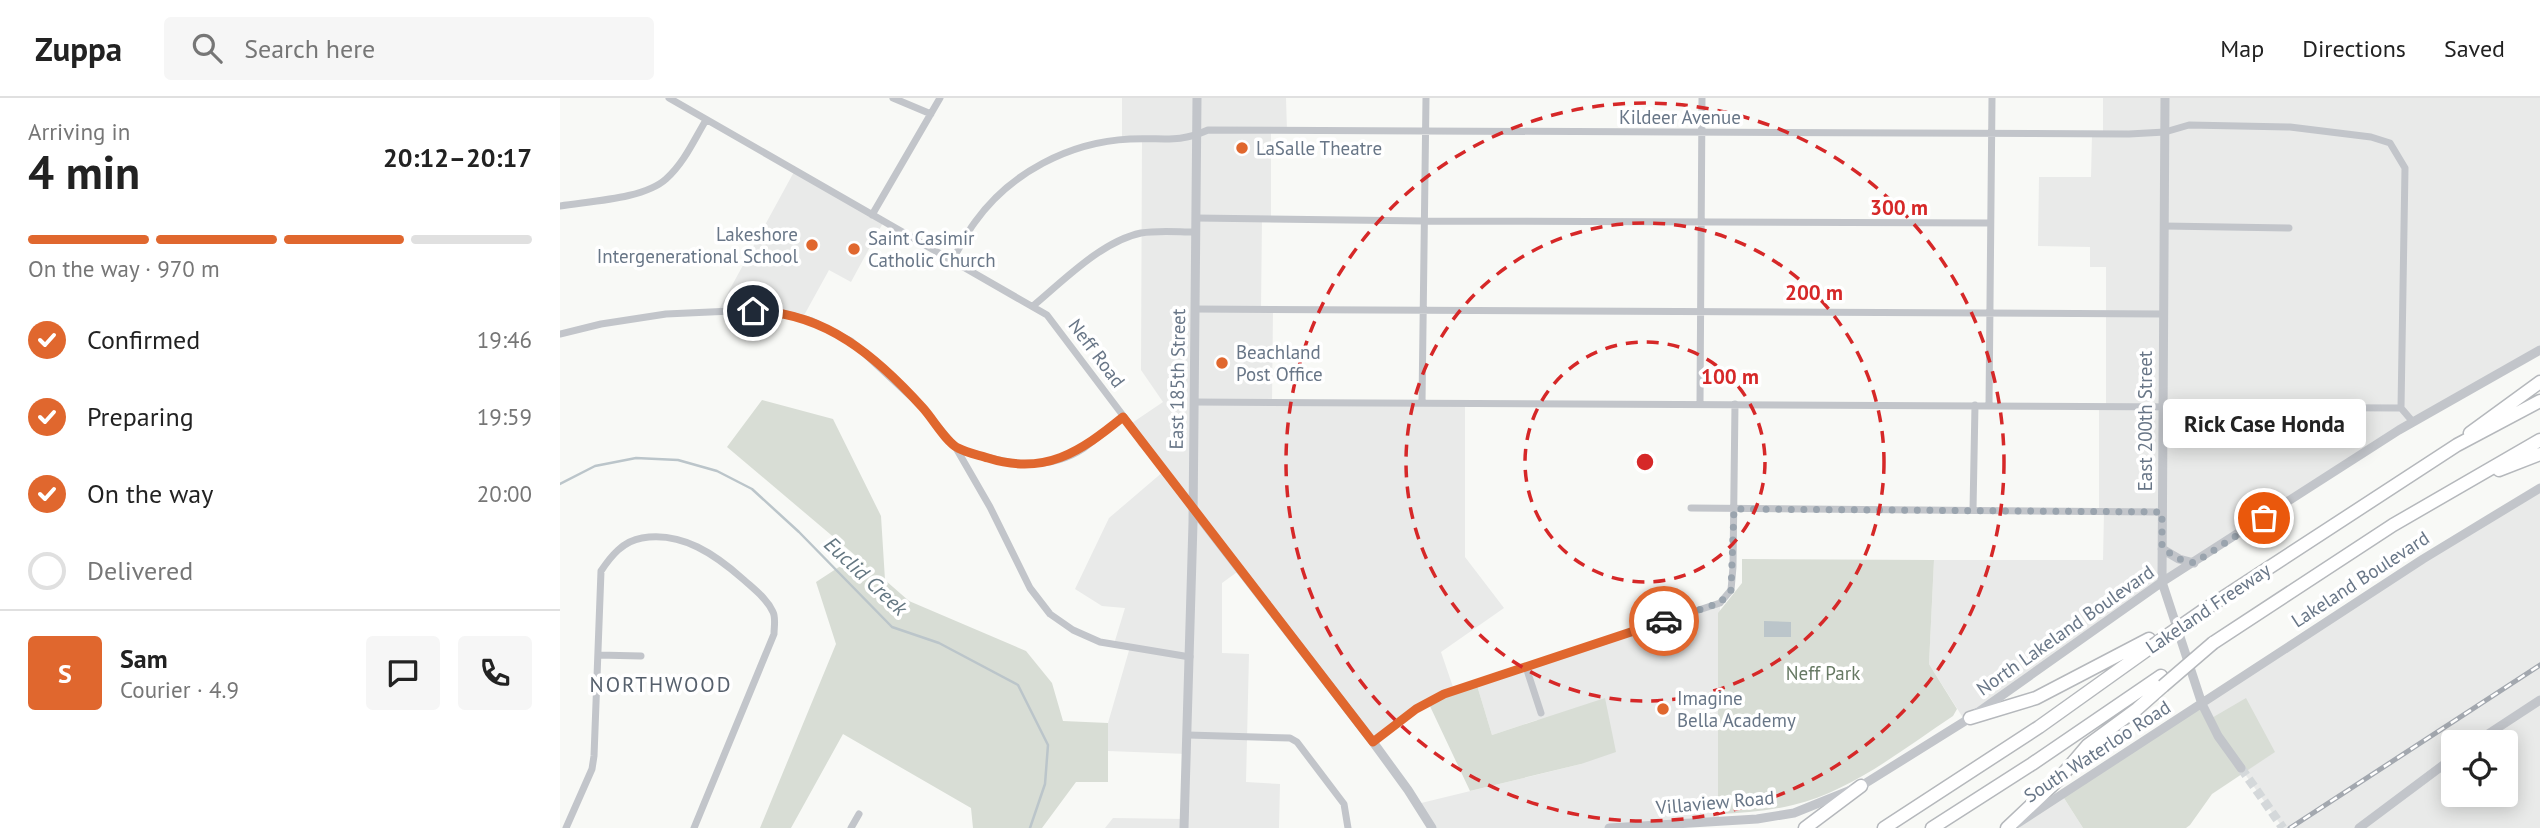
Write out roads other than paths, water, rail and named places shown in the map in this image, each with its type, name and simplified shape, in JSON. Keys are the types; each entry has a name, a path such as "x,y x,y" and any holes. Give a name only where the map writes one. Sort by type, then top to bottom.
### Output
{"highway":[{"path":"2457,445 2478,425 2540,382"},
{"name":"Lakeland Freeway","path":"1884,828 2039,727 2150,643 2457,445 2540,401"},
{"name":"Lakeland Freeway","path":"1932,828 2162,681 2213,643 2393,525 2540,440"},
{"path":"2393,525 2497,471 2540,454"},
{"path":"1970,718 2036,698 2150,643"},
{"path":"2009,828 2058,780 2088,745 2137,709 2162,681"},
{"path":"1805,828 1861,786"}],"street":[{"name":"Neff Road","path":"669,98 1047,315 1373,742 1432,828"},
{"path":"893,98 931,114"},
{"path":"873,215 940,98"},
{"name":"East 185th Street","path":"1184,828 1193,509 1197,98"},
{"path":"1422,403 1426,98"},
{"path":"1700,404 1702,98"},
{"path":"1989,406 1992,98"},
{"name":"East 200th Street","path":"2165,98 2162,582 2202,704 2218,736 2241,768"},
{"path":"560,206 649,190 664,181 680,164 706,120"},
{"name":"Kildeer Avenue","path":"953,260 974,223 990,204 1007,187 1039,164 1107,141 1185,139 1208,130 1992,134 2165,132 2189,125 2290,127 2371,137 2390,143 2405,168 2401,408"},
{"path":"1195,218 1990,223"},
{"path":"2164,226 2289,228"},
{"path":"1033,306 1104,249 1120,240 1142,233 1195,232"},
{"path":"1195,309 2164,314"},
{"path":"560,334 601,324 667,314 775,312 812,321 851,341 923,408 956,448 990,507 1030,588 1049,614 1073,630 1100,642 1190,657"},
{"name":"North Lakeland Boulevard","path":"1861,786 1970,718 2162,582 2413,422 2540,351"},
{"path":"1194,402 2401,408 2413,422"},
{"path":"1373,742 1416,709 1444,694 1720,603 1731,590 1735,404"},
{"path":"1973,510 1975,405"},
{"path":"956,448 996,461 1034,464 1058,460 1082,449 1123,417"},
{"name":"Lakeland Boulevard","path":"2202,704 2423,559 2540,488"},
{"path":"1691,508 2162,512"},
{"path":"560,826 566,828 592,769 601,571 623,545 640,538 662,537 698,547 720,558 763,597 775,614 774,634 694,828"},
{"path":"2162,548 2179,559 2194,563"},
{"path":"598,655 641,656"},
{"path":"1527,667 1541,713"},
{"path":"2494,730 2540,700"},
{"name":"South Waterloo Road","path":"2009,828 2202,704"},
{"path":"1188,735 1290,738 1297,742 1344,804 1348,828"},
{"path":"2358,828 2441,767"},
{"name":"Villaview Road","path":"1609,828 1757,819 1794,813 1861,786"},
{"path":"851,828 859,814"},
{"path":"1669,828 1679,823"}],"waterway":[{"name":"Euclid Creek","path":"560,484 595,466 636,458 678,460 717,471 752,489 799,532 892,627 939,643 1018,685 1048,745 1045,784 1030,828"}],"tunnel":[{"path":"2241,768 2283,828"}],"railway":[{"path":"2290,828 2540,665"}],"place":[{"name":"LaSalle Theatre","path":"1242,148"},
{"name":"Lakeshore Intergenerational School","path":"812,245"},
{"name":"Saint Casimir Catholic Church","path":"854,249"},
{"name":"Beachland Post Office","path":"1222,363"},
{"name":"Rick Case Honda","path":"2264,518"},
{"name":"Imagine Bella Academy","path":"1663,709"}],"district":[{"name":"NORTHWOOD","path":"661,684"}],"park label":[{"name":"Neff Park","path":"1823,673"}]}
